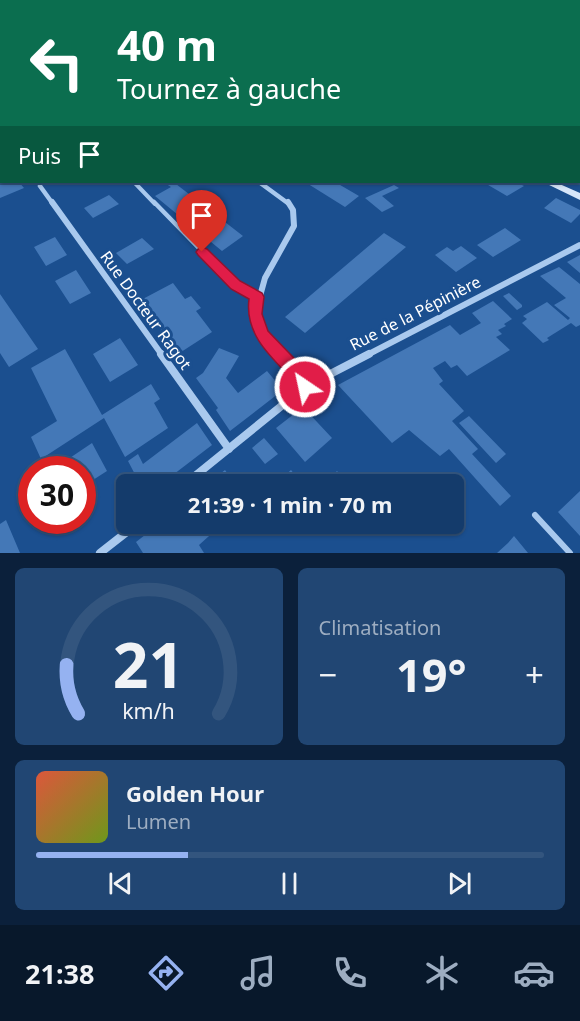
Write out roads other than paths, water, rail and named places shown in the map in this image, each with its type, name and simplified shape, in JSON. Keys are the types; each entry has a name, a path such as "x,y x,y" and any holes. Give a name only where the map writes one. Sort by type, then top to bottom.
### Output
{"street":[{"path":"261,183 290,202 296,215 294,226 257,297 255,314 262,335 309,386"},
{"path":"550,183 580,197"},
{"name":"Rue Docteur Ragot","path":"40,186 229,449"},
{"name":"Rue de la Pépinière","path":"198,474 309,386 580,245"},
{"path":"100,553 124,534"}],"lane":[{"path":"135,183 236,285 257,297"},
{"path":"535,515 570,553"}]}
